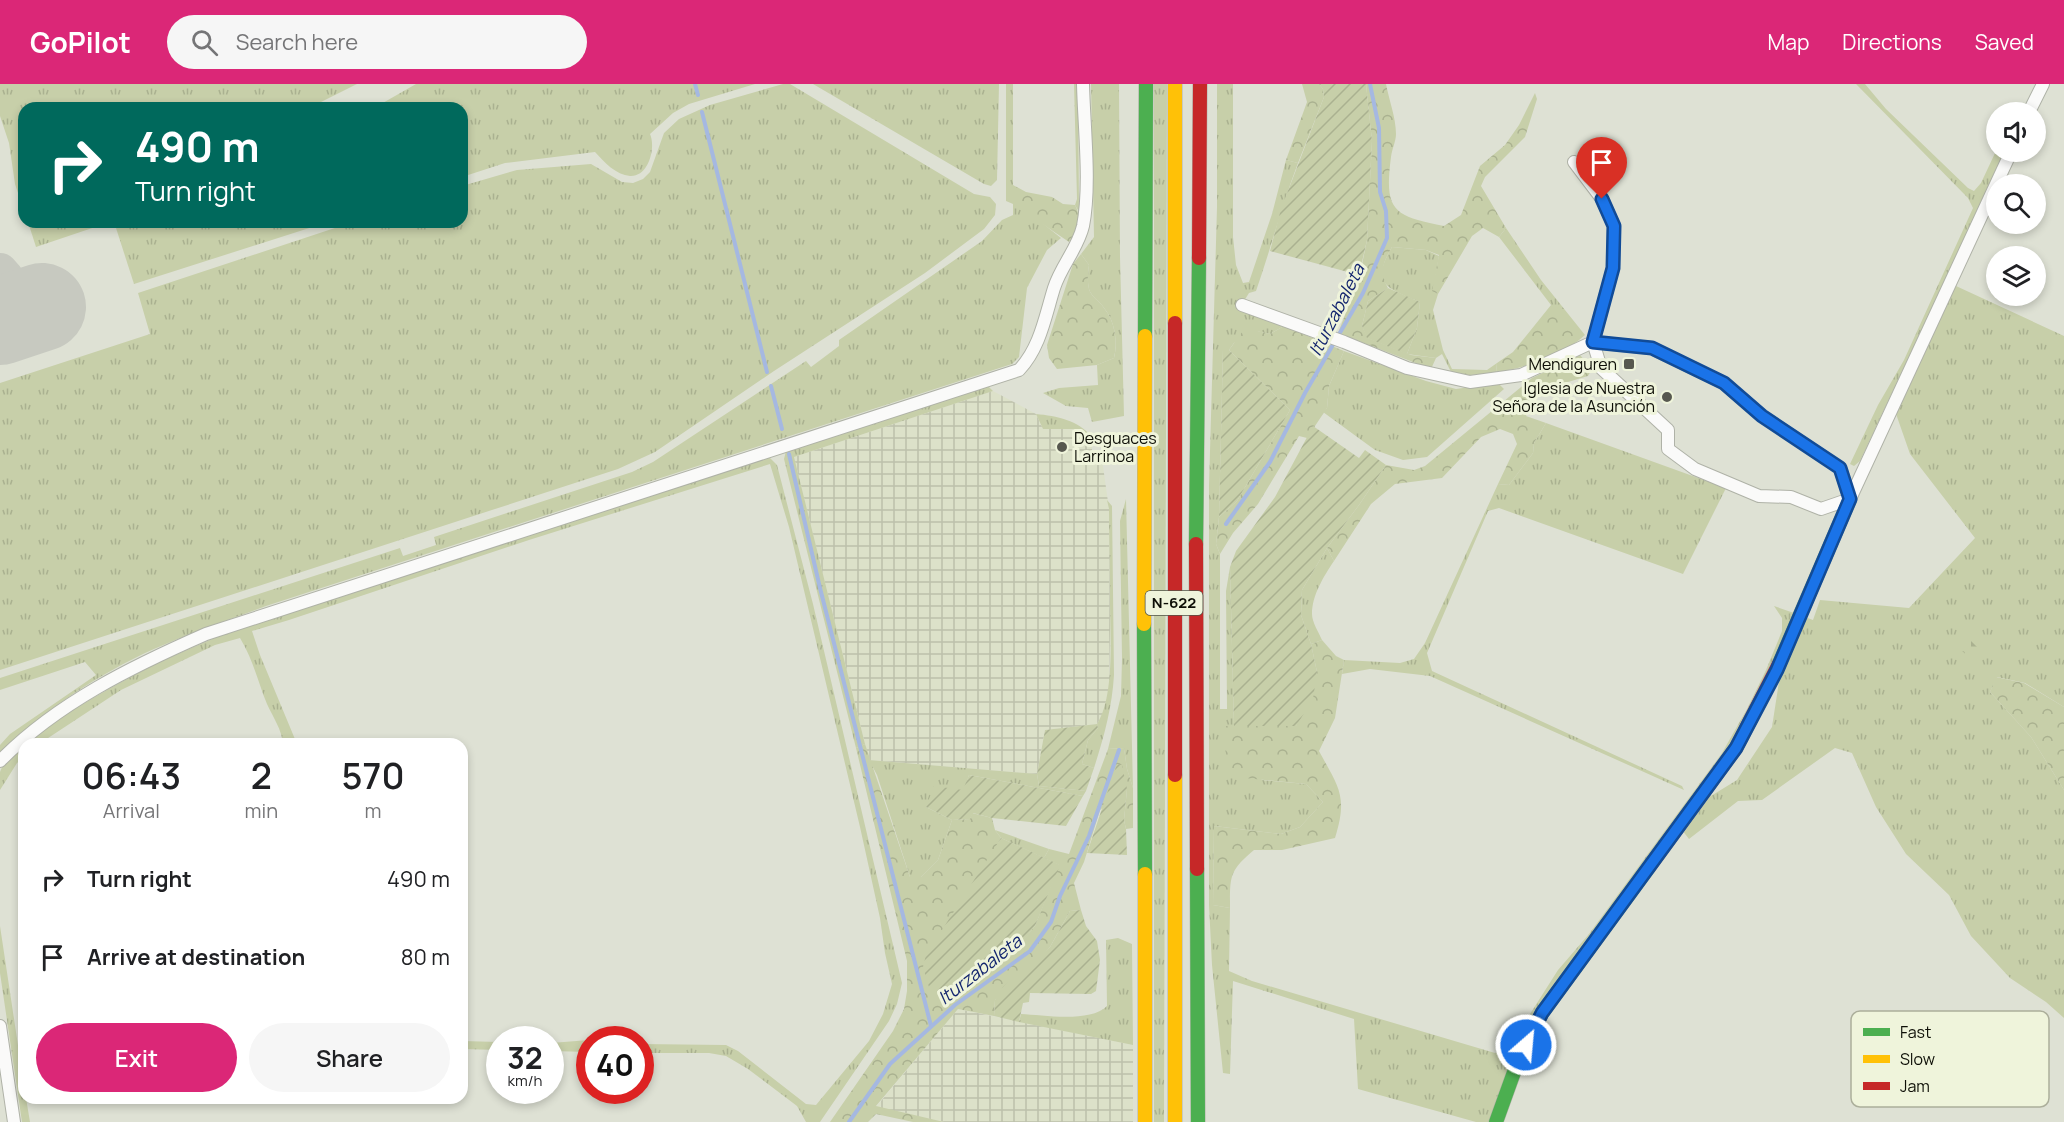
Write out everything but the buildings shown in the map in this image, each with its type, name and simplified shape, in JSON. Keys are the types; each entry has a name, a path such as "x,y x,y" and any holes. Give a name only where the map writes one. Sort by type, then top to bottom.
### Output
{"main road":[{"name":"N-622","path":"1145,1122 1146,84"},
{"name":"N-622","path":"1174,84 1175,1122"},
{"path":"1198,1122 1196,558 1200,84"},
{"path":"1496,1122 1518,1061 1542,1013 1736,748 1777,670 1850,499"}],"street":[{"path":"22,738 96,689 158,655 206,633 1019,370 1037,345 1058,276 1078,241 1082,227 1086,201 1083,84"},
{"path":"2034,102 2043,84"},
{"path":"1574,162 1602,199 1614,226 1613,268 1593,342 1601,368 1668,430 1668,448 1695,469 1759,496 1791,497 1821,509 1850,499 2006,162"},
{"path":"1242,305 1344,342 1407,368 1470,382 1521,375 1593,342 1652,348 1724,383 1762,416 1840,468 1850,499"},
{"path":"0,760 18,742"},
{"path":"0,1026 14,1122"}],"shaded area":[{"path":"993,391 1036,414 1043,429 1082,429 1082,437 1092,437 1092,459 1102,459 1109,509 1110,631 1109,690 1102,716 1097,724 1045,730 1037,774 869,760 794,457"},
{"path":"958,1009 1133,1045 1133,1122 944,1122 876,1107"}],"green space":[{"path":"0,84 357,84 321,102 18,102 18,193 9,143 0,116"},
{"path":"416,84 755,84 689,104 673,113 650,134 652,146 646,167 637,175 630,176 615,171 595,152 505,163 468,175 468,102 384,102"},
{"path":"790,84 974,194 990,197 996,204 995,215 984,229 925,273 655,452 618,469 0,670 0,383 150,334 138,293 335,228 468,228 468,184 517,170 591,164 622,182 633,183 643,179 650,172 664,133 679,119 710,105"},
{"path":"813,84 999,84 997,180 991,186 984,184"},
{"path":"1006,84 1013,84 1013,203 1061,238 1047,250 1027,288 1019,357 1012,364 266,606 195,632 133,659 92,682 53,708 0,752 0,745 10,734 96,675 85,662 0,690 0,678 400,548 403,556 436,545 434,537 632,472 653,462 806,361 811,367 839,346 839,340 982,241 1002,220 1013,215 1013,204 1006,201"},
{"path":"1074,84 1078,84 1079,212 1075,205 1077,199"},
{"path":"1091,84 1119,84 1124,416 1092,422 1088,408 1066,406 1043,393 1059,388 1098,385 1097,365 1114,358 1115,352 1113,325 1108,313 1090,292 1089,265 1081,254 1094,237"},
{"path":"1154,84 1167,84 1164,1122 1154,1122"},
{"path":"1217,84 1233,84 1233,237 1236,265 1243,283 1249,282 1272,214 1286,160 1298,163 1256,291 1249,293 1239,309 1284,326 1270,334 1256,331 1234,343 1229,350 1223,350 1219,517 1216,544 1220,554 1220,709 1227,709 1226,591 1230,567 1234,726 1226,727 1262,780 1306,784 1323,802 1300,827 1281,834 1214,826 1213,905 1230,908 1229,971 1252,981 1495,1053 1506,1050 1558,970 1589,934 1722,753 1747,709 1782,631 1782,618 1774,606 1794,613 1771,670 1725,755 1565,971 1490,1122 1476,1122 1358,1089 1354,1019 1233,981 1230,1074 1223,1073 1212,965 1209,905 1209,486 1217,207"},
{"path":"1302,84 1319,84 1323,89 1324,97 1298,163 1286,160 1307,102"},
{"path":"1319,84 1366,84 1372,141 1367,240 1359,275 1270,251 1281,209 1324,97 1323,89"},
{"path":"1366,84 1386,84 1394,115 1396,134 1389,175 1391,200 1396,208 1413,219 1444,226 1461,215 1480,166 1505,145 1519,125 1535,93 1537,99 1525,137 1485,177 1481,186 1506,228 1499,237 1483,228 1472,236 1438,294 1432,291 1439,255 1426,250 1392,247 1383,267 1388,288 1368,301 1362,326 1368,338 1411,355 1436,358 1431,369 1338,333 1359,279 1367,240 1372,141"},
{"path":"1856,84 1865,84 1886,109 1968,188 1974,191 1981,183 1991,162 2000,162 1995,174 1986,174 1986,192 1860,461 1854,466 1850,464 1878,405 1904,360 1973,208 1968,198"},
{"path":"1013,185 1026,192 1052,197 1063,204 1075,205 1078,224 1069,242 1013,204"},
{"path":"30,228 92,228 36,247"},
{"path":"116,228 309,228 134,284"},
{"path":"1506,228 1561,305 1551,305 1499,237"},
{"path":"1392,247 1426,250 1439,256 1433,291 1438,294 1433,310 1443,350 1452,369 1487,370 1497,363 1496,373 1458,376 1451,372 1442,354 1436,358 1407,354 1417,328 1420,302 1391,289 1386,284 1382,270"},
{"path":"1081,254 1089,265 1090,292 1108,313 1113,325 1116,345 1114,358 1097,365 1057,369 1049,358 1047,345 1073,264"},
{"path":"1956,286 1986,300 1986,306 1999,306 2064,336 2064,707 2025,683 1997,677 1990,692 2031,737 2064,790 2064,1018 2046,1002 2010,978 1971,936 1949,895 1906,854 1876,807 1852,753 1835,748 1762,800 1738,801 1689,839 1682,830 1706,799 1737,780 1772,727 1780,675 1805,617 1813,620 1820,600 1909,608 1975,538 1910,454 1895,411"},
{"path":"1388,288 1420,302 1417,328 1407,354 1367,338 1362,326 1368,301"},
{"path":"1551,305 1561,305 1585,335 1576,343 1554,355 1496,373 1497,363 1513,352"},
{"path":"1284,326 1344,351 1329,386 1327,408 1307,438 1299,436 1258,504 1233,533 1220,554 1216,544 1219,517 1237,501 1290,410 1229,350 1245,328 1270,334"},
{"path":"1223,350 1229,350 1290,410 1237,501 1219,517"},
{"path":"1344,351 1426,381 1456,389 1498,383 1504,389 1427,457 1403,460 1375,450 1323,412 1327,408 1329,386"},
{"path":"1580,355 1592,369 1588,376 1538,391 1526,416 1546,423 1534,443 1533,453 1509,485 1498,484 1517,444 1513,434 1500,429 1481,437 1442,478 1395,484 1371,504 1334,561 1327,548 1386,465 1414,470 1425,466 1532,378"},
{"path":"988,386 993,391 794,457 865,744 856,748 784,459 786,451"},
{"path":"1036,414 1067,420 1086,431 1092,437 1082,437 1082,429 1043,429"},
{"path":"1546,423 1726,488 1683,574 1499,508 1488,511 1427,653 1432,671 1682,786 1684,790 1430,676 1370,669 1342,674 1344,660 1400,663 1414,659 1425,643 1498,484 1509,485 1533,453 1534,443"},
{"path":"1313,426 1359,458 1365,450 1386,465 1327,548 1302,590 1301,615 1317,672 1313,699 1296,726 1234,726 1230,567 1236,551 1275,497"},
{"path":"769,457 777,465 813,604 902,983 897,1004 889,1021 820,1122 806,1122 797,1106 748,1069 726,1056 709,1053 654,1053 654,1044 726,1045 738,1051 806,1104 816,1105 869,1041 883,1014 892,984 860,827 789,527 770,464 252,631 295,738 282,738 240,638 215,645 121,690 48,738 32,738 122,682 229,632"},
{"path":"1126,499 1133,788 1124,748 1108,749 1121,696 1120,521"},
{"path":"1107,500 1112,506 1114,675 1107,722 1094,768 1082,764 1088,740 1098,728 1097,724 1107,698 1109,682 1109,509"},
{"path":"1327,548 1334,561 1316,593 1312,614 1322,640 1311,644 1301,615 1302,590"},
{"path":"1966,636 1982,652 1974,662 1958,647"},
{"path":"1322,640 1336,656 1344,660 1335,718 1319,751 1332,774 1341,802 1335,838 1282,850 1254,850 1235,869 1230,888 1230,908 1213,905 1214,826 1281,834 1300,827 1323,802 1306,784 1225,776 1226,726 1296,726 1317,672 1311,644"},
{"path":"1996,677 2024,683 2064,707 2064,790 2031,737 1990,692"},
{"path":"1097,724 1098,728 1088,740 1082,764 1094,768 1086,791 1039,786 1037,774 1045,730"},
{"path":"865,744 910,877 921,877 938,860 952,820 970,819 972,813 992,818 995,830 1001,838 989,860 950,999 1018,946 1035,926 1059,865 1044,858 1049,849 1069,854 1108,749 1124,748 1133,788 1133,828 1126,829 1124,820 1127,789 1100,810 1084,862 1074,883 1081,910 1070,911 1050,947 995,1000 994,1016 958,1009 876,1106 944,1122 913,1122 876,1114 868,1122 830,1122 893,1031 904,1009 907,991 907,961 856,748"},
{"path":"18,750 18,762 0,790 0,772 8,759"},
{"path":"869,760 1037,774 1039,786 1086,791 1083,796 969,775 964,790 926,807 952,820 938,860 921,877 910,877 877,775"},
{"path":"1117,764 1122,765 1127,789 1124,820 1127,855 1087,853"},
{"path":"969,775 1083,796 1066,826 992,818 973,813 970,819 952,820 926,807 934,786 963,790"},
{"path":"995,830 1049,849 1044,858 1001,838"},
{"path":"1001,838 1060,865 1035,926 1019,946 951,999 929,987 923,967 926,955"},
{"path":"1081,910 1086,926 1097,941 1100,960 1096,991 1091,994 1030,993 1029,1002 1023,1003 1019,1022 994,1016 995,1000 1003,987 1050,947 1070,911"},
{"path":"0,926 18,1045 18,1095 0,973"},
{"path":"1118,938 1132,944 1133,1045 1019,1022 1021,1014 1090,1015 1107,1006 1106,940"},
{"path":"468,1041 486,1042 486,1050 468,1049"},
{"path":"576,1041 576,1052 564,1051 564,1042"},
{"path":"19,1104 27,1104 30,1122 22,1122"}],"waterway":[{"path":"695,84 698,95"},
{"name":"Iturzabaleta","path":"1226,524 1270,462 1305,393 1363,293 1387,238 1386,211 1380,192 1379,128 1370,84"},
{"path":"702,112 767,372"},
{"path":"771,386 782,429"},
{"path":"789,454 820,588 931,1026"},
{"name":"Iturzabaleta","path":"849,1122 890,1064 955,1005 1030,951 1051,922 1060,896 1089,836 1119,750"}],"taxiway":[{"path":"0,271 14,292 21,318 16,334 0,345"}],"runway":[{"path":"0,321 42,307"}],"traffic: fast":[{"path":"1145,336 1146,84"},
{"path":"1196,544 1199,258"},
{"path":"1779,664 1850,499"},
{"path":"1144,624 1145,874"},
{"path":"1496,1122 1518,1061 1542,1013 1649,867"},
{"path":"1197,869 1198,1122"}],"traffic: slow":[{"path":"1175,84 1175,323"},
{"path":"1144,624 1145,336"},
{"path":"1175,775 1175,1122"},
{"path":"1145,874 1145,1122"}],"traffic: jam":[{"path":"1199,258 1200,84"},
{"path":"1175,323 1175,775"},
{"path":"1196,544 1197,869"},
{"path":"1649,867 1736,748 1779,664"}],"place":[{"name":"Mendiguren","path":"1629,364"},
{"name":"Iglesia de Nuestra Señora de la Asunción","path":"1667,397"},
{"name":"Desguaces Larrinoa","path":"1062,447"}],"route":[{"path":"1526,1045 1542,1013 1736,748 1777,670 1850,499 1840,468 1762,416 1724,383 1652,348 1593,342 1613,268 1614,226 1602,199"}]}
